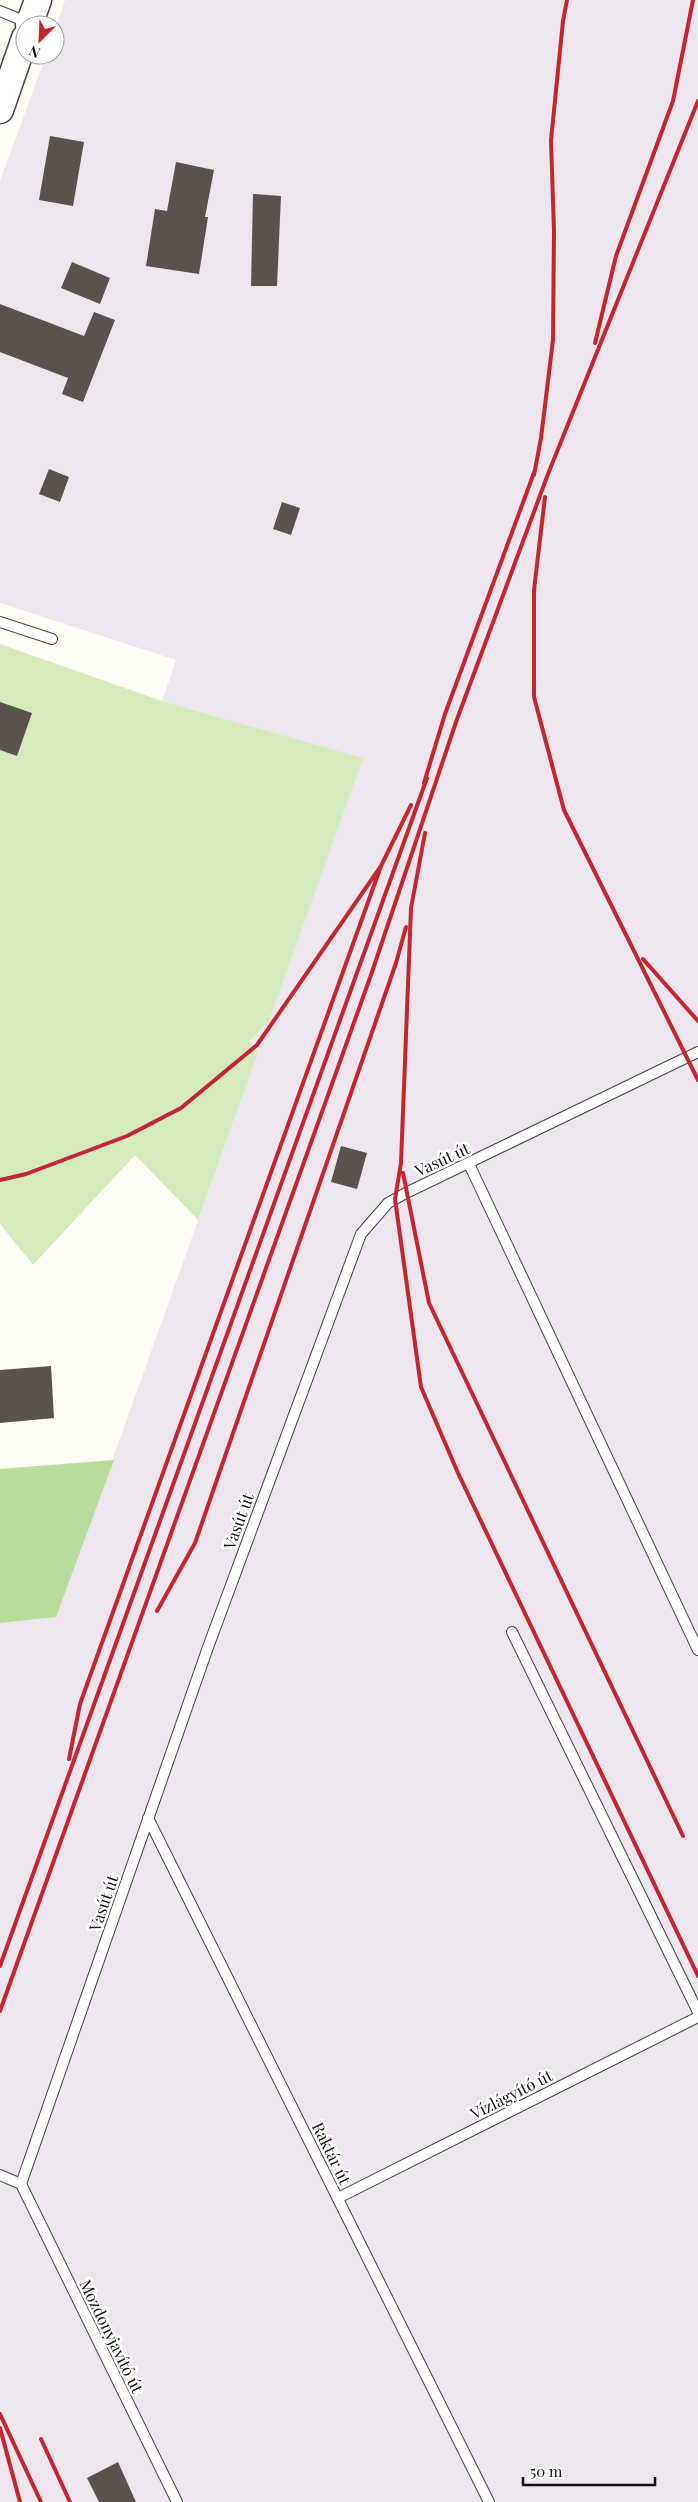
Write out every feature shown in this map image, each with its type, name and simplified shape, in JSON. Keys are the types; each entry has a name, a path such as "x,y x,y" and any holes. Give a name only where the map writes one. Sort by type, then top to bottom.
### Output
{"street":[{"path":"0,110 16,65"}],"lane":[{"path":"0,11 15,16"},
{"path":"0,622 52,638"},
{"name":"Vasút út","path":"21,2184 217,1622 361,1234 388,1203 698,1052"},
{"path":"468,1164 698,1650"},
{"path":"512,1632 698,2012"},
{"name":"Raktár út","path":"148,1818 489,2502"},
{"name":"Vízlágyító út","path":"338,2198 698,2017"},
{"path":"0,2175 21,2184"},
{"name":"Mozdonyjavító út","path":"21,2184 177,2502"}],"shaded area":[{"path":"65,0 698,0 698,2502 0,2502 0,1623 56,1617 258,1053 249,1043 269,1021 362,758 162,701 176,660 0,603 0,181 42,65 65,65 65,15 60,15"}],"green space":[{"path":"0,644 162,701 363,758 269,1021 249,1042 258,1053 198,1220 135,1155 33,1265 0,1224"},
{"path":"114,1460 56,1617 0,1623 0,1469"}],"building":[{"path":"50,136 84,142 73,206 39,200"},
{"path":"176,162 214,170 205,217 208,217 199,274 146,266 155,209 167,211"},
{"path":"253,194 281,196 277,286 251,286"},
{"path":"72,262 110,278 100,304 61,288"},
{"path":"0,304 84,336 94,312 115,320 83,402 62,394 68,378 0,352"},
{"path":"49,469 69,477 60,502 39,494"},
{"path":"282,502 300,508 291,535 273,529"},
{"path":"0,702 32,713 17,756 0,750"},
{"path":"341,1146 367,1153 357,1189 331,1182"},
{"path":"51,1366 54,1418 0,1423 0,1370"},
{"path":"118,2462 136,2502 99,2502 87,2478"}],"railway":[{"path":"534,475 541,438 553,340 554,231 551,140 563,21 567,0"},
{"path":"595,343 616,256 673,101 693,0"},
{"path":"0,2011 371,975 456,722 548,474 698,101"},
{"path":"424,783 445,714 535,470"},
{"path":"545,497 534,590 534,697 564,810 698,1080"},
{"path":"0,1966 427,778"},
{"path":"0,1180 26,1174 127,1136 181,1108 257,1045 381,866 411,805"},
{"path":"425,833 411,908 401,1163 395,1199 421,1387 458,1473 698,1976"},
{"path":"69,1759 80,1704 381,866"},
{"path":"157,1611 195,1543 396,963 406,927"},
{"path":"643,959 698,1021"},
{"path":"403,1173 429,1303 683,1836"},
{"path":"0,2414 41,2502"},
{"path":"0,2428 20,2502"},
{"path":"41,2439 70,2502"}]}
